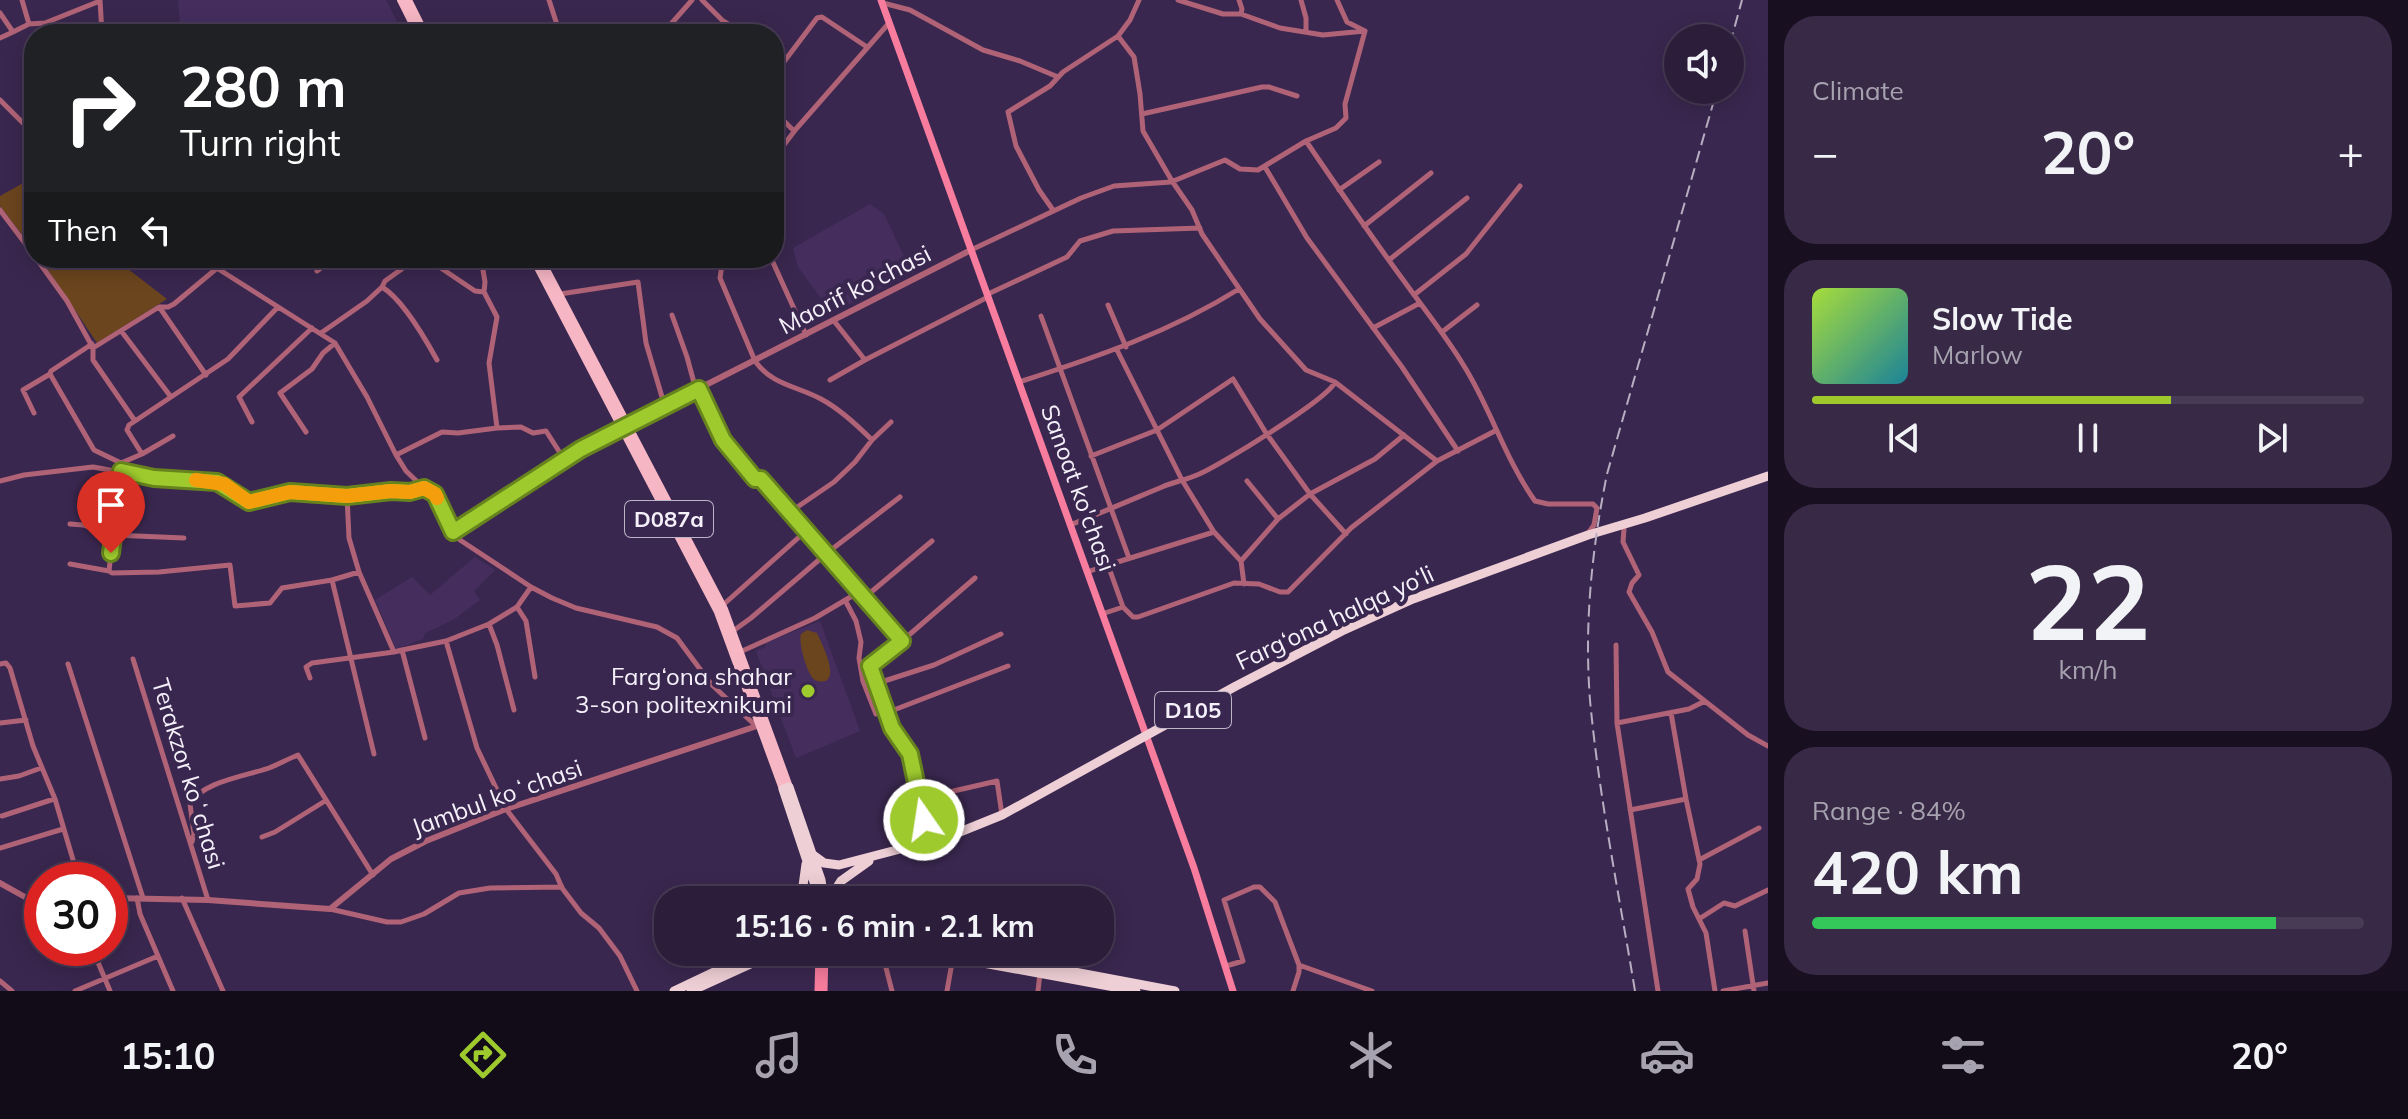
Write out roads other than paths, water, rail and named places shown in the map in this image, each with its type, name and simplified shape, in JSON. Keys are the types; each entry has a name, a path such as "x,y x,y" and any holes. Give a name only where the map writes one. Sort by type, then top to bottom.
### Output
{"highway":[{"name":"Farg‘ona halqa yo‘li","path":"886,854 957,834 1002,815 1236,686 1342,631 1413,599 1588,535 1766,480"},
{"name":"Farg‘ona halqa yo‘li","path":"1501,567 1624,529 1645,518"},
{"name":"D105","path":"786,788 822,886"},
{"name":"D105","path":"810,856 835,865 886,854"},
{"name":"D105","path":"836,886 862,864 886,854"},
{"name":"D105","path":"804,886 810,856"},
{"name":"D105","path":"810,856 815,886"},
{"path":"674,991 727,966"},
{"path":"694,990 746,966"},
{"path":"1005,966 1136,991"},
{"path":"1040,966 1175,991"}],"main road":[{"path":"401,0 413,24"},
{"path":"408,0 415,24"},
{"name":"Sanoat ko'chasi","path":"881,2 1194,868 1233,991"},
{"name":"D087a","path":"538,268 722,606 786,788"},
{"name":"D087a","path":"545,268 718,612 758,726 786,788"},
{"path":"818,991 819,966"},
{"path":"824,991 825,966"}],"street":[{"path":"22,0 29,24 45,23 100,0 101,24"},
{"path":"549,0 557,24"},
{"path":"702,0 728,24"},
{"path":"1053,210 1016,146 1008,112 1050,86 1058,77 1118,36 1139,0"},
{"path":"1178,0 1223,14 1241,14 1280,28 1323,35 1365,31"},
{"path":"1239,0 1241,14"},
{"path":"1301,0 1306,32"},
{"path":"1337,0 1347,22 1365,31"},
{"path":"671,24 690,1"},
{"path":"881,2 910,10 983,50 1058,77"},
{"path":"0,13 13,32"},
{"path":"784,62 817,18 822,17 867,47"},
{"path":"784,144 889,23"},
{"path":"0,38 24,26"},
{"path":"971,250 1053,210 1114,186 1172,181 1225,160 1240,169 1252,171 1336,128 1346,118 1345,104 1365,31"},
{"path":"1118,36 1134,57 1143,131 1200,228 1260,319 1306,370 1335,382 1437,461"},
{"path":"1142,114 1262,87 1297,96"},
{"path":"0,100 24,124"},
{"path":"784,121 794,131"},
{"path":"1306,141 1442,332 1480,392 1524,487 1535,501 1593,504 1597,508 1594,525 1588,535"},
{"path":"1339,190 1379,162"},
{"path":"1265,167 1307,238 1458,451"},
{"path":"1364,226 1431,173"},
{"path":"1414,295 1466,254 1520,186"},
{"path":"1389,260 1467,198"},
{"path":"0,210 24,242"},
{"path":"830,380 988,295 1067,257 1080,241 1113,231 1200,228"},
{"name":"Maorif ko'chasi","path":"453,532 564,459 624,426 971,250"},
{"path":"43,268 67,301 92,346 93,360 135,421"},
{"path":"317,271 321,268"},
{"path":"321,333 367,301 385,281 403,268"},
{"path":"441,268 475,291 484,292"},
{"path":"483,268 484,292 497,317 489,363 497,428"},
{"name":"Maorif ko'chasi","path":"722,268 720,278 755,361"},
{"path":"776,268 806,335"},
{"path":"34,413 23,390 159,307 174,304 216,269 335,343 406,471 435,494 453,532 469,547 531,587 576,608 657,627 677,638 711,684 758,726"},
{"path":"559,294 638,282 646,343 665,407"},
{"path":"382,287 389,291 409,317 437,360"},
{"path":"1019,382 1126,347 1201,313 1239,289"},
{"path":"1373,328 1420,303"},
{"path":"1108,305 1126,347"},
{"path":"1442,332 1477,305"},
{"path":"159,307 206,375"},
{"path":"142,454 127,430 129,425 206,375 240,348 277,308"},
{"path":"672,315 698,390 723,440 755,479 761,479 807,530 902,641"},
{"path":"1041,316 1129,558"},
{"path":"834,321 865,360"},
{"path":"252,422 239,397 312,328"},
{"path":"122,332 171,397"},
{"path":"306,432 280,393 312,369 335,343"},
{"path":"1117,350 1182,480 1214,532 1241,561 1244,584"},
{"path":"755,361 773,379 830,405 872,440"},
{"path":"50,374 94,450 121,463 173,436"},
{"path":"1091,456 1157,430 1233,379 1266,433 1310,494 1346,534"},
{"path":"1070,525 1198,475 1266,433 1332,388 1335,382"},
{"path":"790,512 834,482 891,422"},
{"path":"396,455 442,432 521,427 533,433 546,431 564,459"},
{"path":"1108,565 1123,607 1133,617 1234,583 1259,584 1288,592 1346,534 1437,461 1496,431"},
{"path":"1241,561 1278,519 1310,494 1375,459 1404,435"},
{"path":"109,571 121,463"},
{"path":"0,481 93,467 154,478 217,482 249,502 290,492 347,496 410,492 424,488"},
{"path":"1247,481 1278,519"},
{"path":"347,496 350,544 394,652"},
{"path":"733,631 900,497"},
{"path":"70,524 113,535 184,538"},
{"path":"1624,529 1623,542 1639,575 1629,592 1652,632 1668,672 1748,735 1768,746"},
{"path":"722,606 807,530"},
{"path":"1087,572 1214,532"},
{"path":"864,598 932,541"},
{"path":"70,564 112,573 230,565 235,606 270,603 282,588 359,572"},
{"path":"929,841 910,754 892,728 870,666 975,578"},
{"path":"332,580 374,754"},
{"path":"310,678 306,670 308,665 446,641 489,624 517,607 531,587"},
{"path":"740,652 815,618 859,592"},
{"path":"845,600 856,621 861,642 859,658 863,681 876,714"},
{"path":"517,607 526,621 535,677"},
{"path":"1102,614 1123,607"},
{"path":"489,624 514,710"},
{"path":"875,684 934,665 1001,634"},
{"path":"446,641 477,748 506,809 556,874 581,913 599,928 620,956 637,991"},
{"path":"1616,645 1617,723 1658,991"},
{"path":"402,650 425,738"},
{"name":"Terakzor koʻchasi","path":"133,659 208,900"},
{"path":"0,664 9,665 73,862"},
{"path":"68,664 140,898 140,914 173,991"},
{"path":"886,713 1008,666"},
{"path":"1617,723 1689,709 1705,701"},
{"path":"1671,713 1699,860 1697,879 1688,889 1706,933 1715,991"},
{"path":"0,723 26,720"},
{"name":"Jambul koʻchasi","path":"330,909 391,859 426,841 506,809 758,726"},
{"path":"192,842 194,834 190,804 201,791 273,767 298,755 373,875"},
{"path":"0,779 41,768"},
{"path":"919,799 997,781 1002,815"},
{"path":"2,816 55,799"},
{"path":"1630,810 1686,799"},
{"path":"262,837 325,801"},
{"path":"1699,860 1759,828"},
{"path":"0,848 63,829"},
{"path":"0,883 24,896"},
{"path":"128,898 182,898 330,909 387,922 401,922 424,914 459,893 490,888 562,887"},
{"path":"1226,966 1243,961 1224,900 1260,887 1275,902 1299,965 1293,991"},
{"path":"1699,919 1724,903 1735,906 1768,890"},
{"name":"Terakzor koʻchasi","path":"182,898 223,991"},
{"path":"1745,931 1753,988"},
{"path":"75,991 158,956"},
{"path":"1299,965 1372,991"},
{"path":"99,966 110,991"},
{"path":"886,966 892,991"},
{"path":"947,991 951,966"},
{"path":"1038,991 1040,972"},
{"path":"0,981 12,991"},
{"path":"1723,991 1768,983"}],"railway":[{"path":"1735,24 1742,0"},
{"path":"1635,991 1604,809 1590,700 1588,643 1591,586 1607,474 1713,104"}],"place":[{"name":"Farg‘ona shahar 3-son politexnikumi","path":"808,691"}]}
